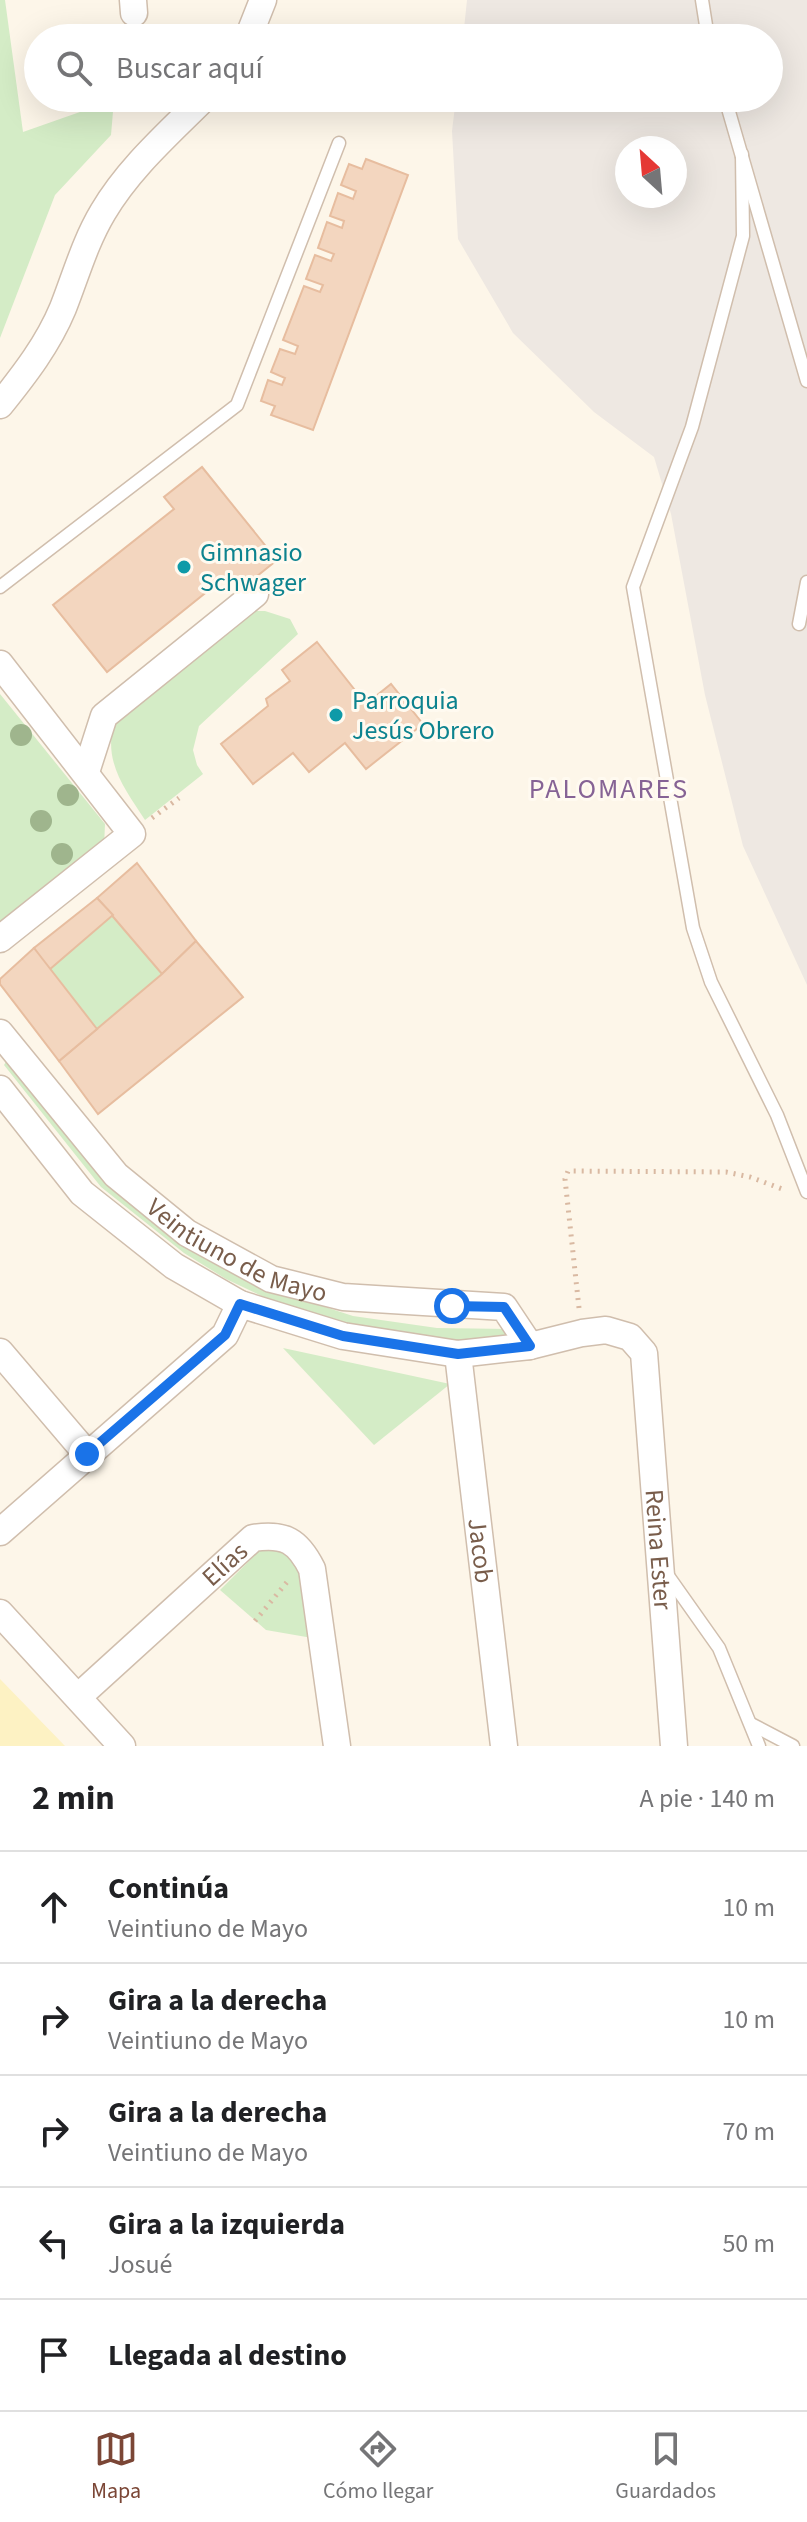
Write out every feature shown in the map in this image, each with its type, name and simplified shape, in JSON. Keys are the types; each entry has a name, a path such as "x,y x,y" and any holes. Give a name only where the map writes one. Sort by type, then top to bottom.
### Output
{"street":[{"path":"254,24 263,0"},
{"path":"0,405 48,338 87,241 103,211 141,162 190,112"},
{"path":"86,772 104,716 255,594"},
{"path":"0,664 132,834 0,939"},
{"name":"Veintiuno de Mayo","path":"0,1033 116,1175 187,1233 271,1279 343,1297 504,1307 530,1346"},
{"name":"Veintiuno de Mayo","path":"0,1089 82,1193 174,1266 240,1304 343,1336 458,1354 530,1346 606,1330 630,1337 644,1353"},
{"path":"0,1532 225,1335 240,1304"},
{"path":"0,1352 87,1454"},
{"name":"Reina Ester","path":"644,1353 674,1746"},
{"name":"Jacob","path":"458,1354 504,1746"},
{"name":"Elías","path":"78,1697 253,1538 275,1535 302,1548 312,1569"},
{"path":"312,1569 337,1746"},
{"path":"0,1613 122,1746"}],"lane":[{"path":"702,0 706,24"},
{"path":"729,112 807,381"},
{"path":"0,587 237,405 339,143"},
{"path":"742,154 743,236 692,427 633,587 693,928 711,982 777,1115 807,1192"},
{"path":"799,624 807,582"},
{"path":"659,1564 719,1648 759,1746"},
{"path":"751,1724 793,1746"}],"path":[{"path":"582,1333 565,1179 568,1171 726,1172 793,1192"},
{"path":"255,1621 290,1578 312,1569"}],"shaded area":[{"path":"467,0 807,0 807,985 743,846 705,695 671,514 654,457 594,412 513,333 458,239 452,131 454,112 783,112 783,24 464,24"}],"green space":[{"path":"0,0 5,0 23,132 80,112 113,112 111,135 55,195 0,338"},
{"path":"249,611 265,611 290,619 298,634 199,726 193,750 203,774 145,820 114,763 111,737 114,723"},
{"path":"0,694 105,824 104,847 0,930"},
{"path":"113,915 162,974 97,1029 49,970"},
{"path":"7,1060 111,1177 294,1297 353,1316 437,1328 510,1329 509,1341 419,1339 351,1329 270,1300 226,1279 184,1253 101,1187 4,1065"},
{"path":"283,1348 450,1384 374,1445"},
{"path":"278,1548 295,1555 318,1639 266,1630 220,1590 260,1550"}],"sand":[{"path":"0,1679 65,1746 0,1746"}],"building":[{"path":"366,159 408,175 313,430 271,415 275,406 261,401 268,380 282,385 285,378 271,372 280,349 295,354 298,346 283,340 304,286 320,292 323,285 306,279 315,255 331,261 334,254 318,248 327,222 342,228 344,221 330,216 338,193 353,199 356,191 341,185 349,164 362,169"},
{"name":"Gimnasio Schwager","path":"202,467 277,560 241,589 229,574 107,672 53,605 174,509 164,497"},
{"name":"Parroquia Jesús Obrero","path":"317,642 366,704 391,684 423,724 366,769 345,743 309,772 293,753 253,784 221,744 268,706 266,699 290,681 282,670"},
{"path":"137,863 196,941 162,974 97,898"},
{"path":"97,898 113,915 49,970 34,948"},
{"path":"196,941 243,997 98,1114 59,1061 162,974"},
{"path":"34,948 97,1029 59,1061 0,984 0,979"}],"place":[{"name":"Gimnasio Schwager","path":"184,567"},
{"name":"Parroquia Jesús Obrero","path":"336,715"}],"district":[{"name":"PALOMARES","path":"609,788"}],"route":[{"path":"87,1454 225,1335 240,1304 343,1336 458,1354 530,1346 504,1307 452,1306"}]}
